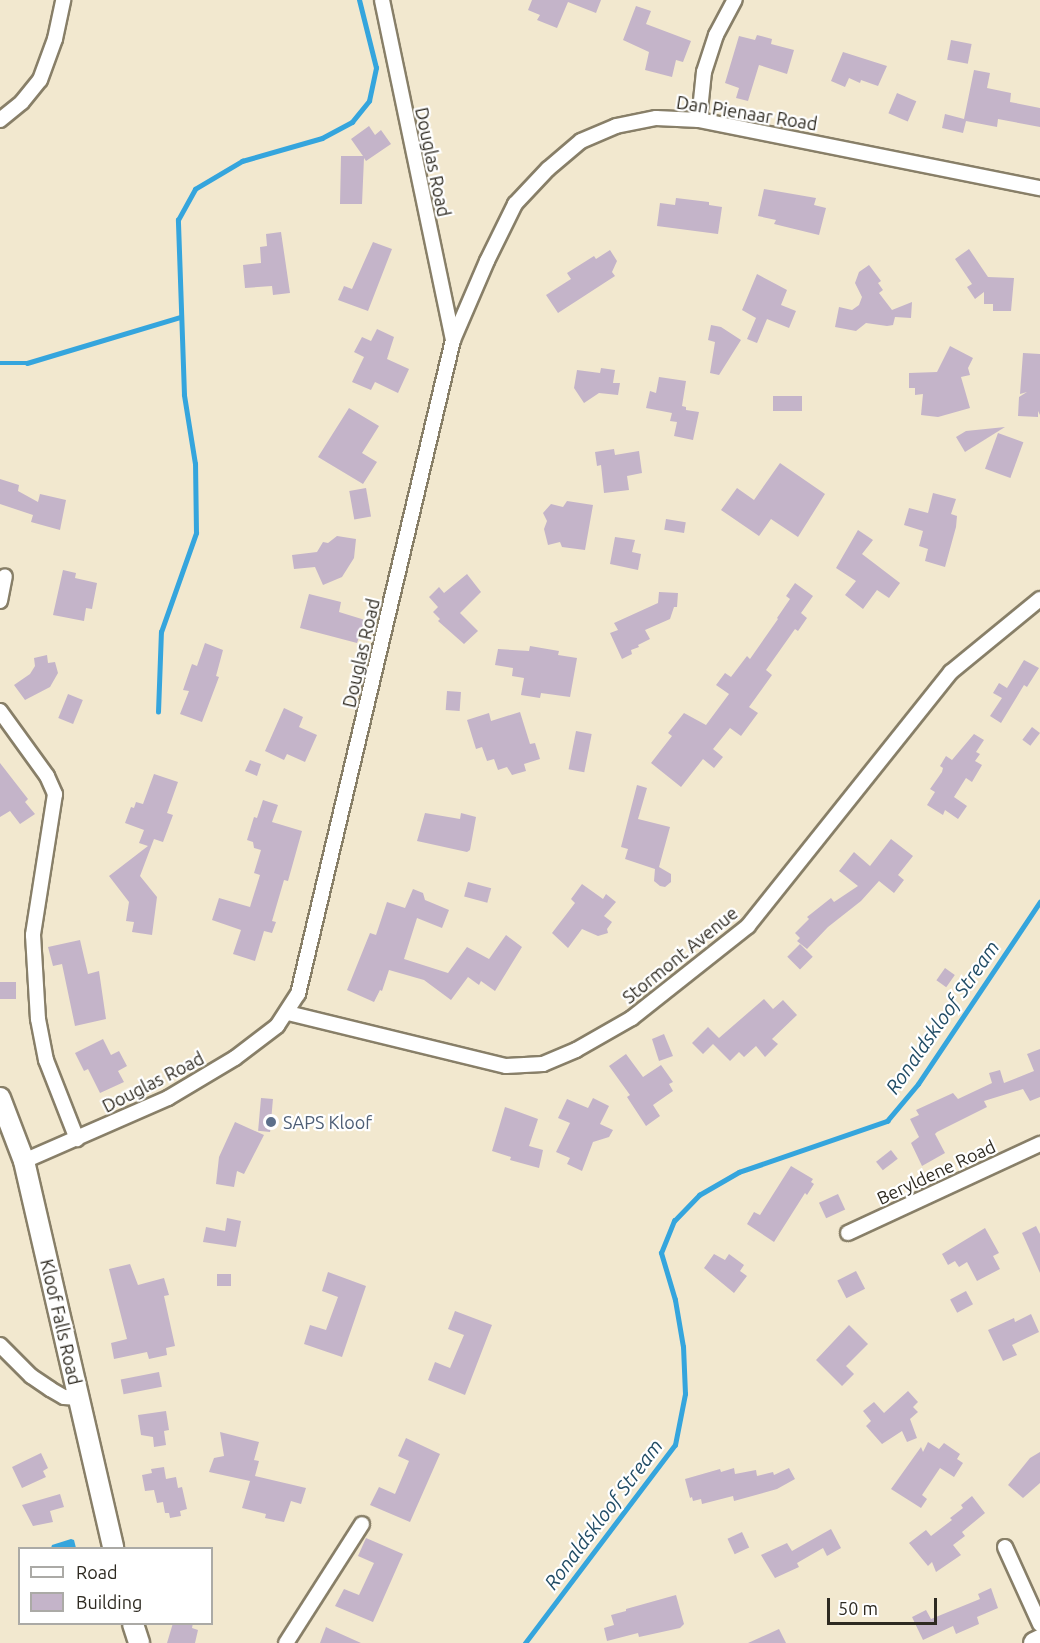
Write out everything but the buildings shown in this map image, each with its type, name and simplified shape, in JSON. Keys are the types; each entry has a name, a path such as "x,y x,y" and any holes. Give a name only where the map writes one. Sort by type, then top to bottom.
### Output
{"main road":[{"name":"Kloof Falls Road","path":"0,1098 24,1161 113,1547"},
{"path":"126,1643 128,1625"},
{"path":"134,1625 139,1643"},
{"path":"1034,1643 1040,1640"}],"street":[{"path":"0,120 22,102 40,81 49,58 63,0"},
{"name":"Douglas Road","path":"24,1161 168,1098 264,1038 288,1014 298,994 313,939 453,340 382,0"},
{"path":"699,120 705,72 716,35 735,0"},
{"name":"Dan Pienaar Road","path":"453,340 487,261 515,204 548,169 582,141 616,126 656,118 699,120 1040,188"},
{"path":"0,601 4,576"},
{"name":"Stormont Avenue","path":"288,1014 506,1066 543,1064 576,1050 632,1018 748,926 951,672 1040,599"},
{"path":"0,711 47,776 55,794 33,935 38,1019 46,1060 77,1138"},
{"name":"Beryldene Road","path":"848,1233 1040,1144"},
{"path":"0,1345 31,1376 50,1389 64,1397 79,1398"},
{"path":"286,1643 362,1524"},
{"path":"1005,1547 1040,1624"}],"water":[{"path":"71,1539 74,1540 76,1547 51,1547"}],"waterway":[{"path":"158,712 161,632 196,533 195,464 184,395 178,220 195,189 242,161 322,138 352,122 369,101 376,68 359,0"},
{"path":"0,363 27,363 180,317"},
{"name":"Ronaldskloof Stream","path":"525,1643 675,1445 685,1394 683,1347 675,1300 661,1253 674,1221 699,1195 739,1172 887,1121 918,1084 1040,902"}],"place":[{"name":"SAPS Kloof","path":"271,1122"}]}
